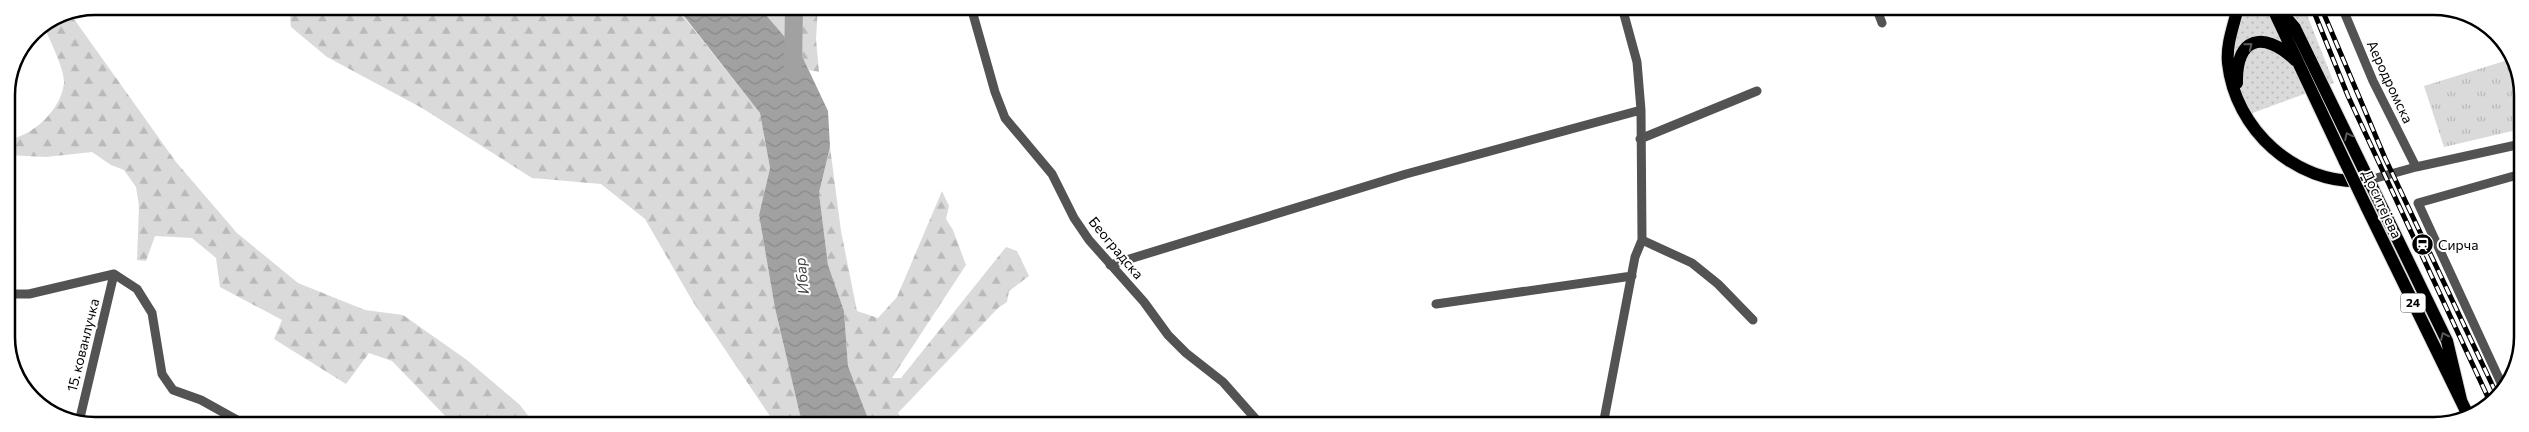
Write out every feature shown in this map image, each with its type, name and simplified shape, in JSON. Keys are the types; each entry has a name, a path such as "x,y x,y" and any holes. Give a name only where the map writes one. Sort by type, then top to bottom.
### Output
{"main road":[{"path":"2236,15 2228,51 2231,79 2238,103 2261,137 2287,160 2313,172 2340,180 2369,180"},
{"name":"Доситејева","path":"2276,15 2466,410"},
{"path":"2284,15 2295,28 2447,342 2461,400"},
{"path":"2261,137 2241,100 2237,86 2239,59 2248,46 2262,40 2278,46 2300,64"}],"street":[{"name":"Београдска","path":"974,15 995,92 1005,118 1052,174 1079,226 1110,265 1144,302 1168,335 1186,354 1223,382 1253,417"},
{"path":"1605,417 1635,257 1642,240 1640,110 1637,62 1624,15"},
{"path":"1879,15 1882,23"},
{"name":"Аеродромска","path":"2345,15 2373,80 2416,167"},
{"path":"1640,139 1757,91"},
{"path":"1110,265 1406,174 1640,110"},
{"path":"2369,180 2416,167 2514,146"},
{"path":"2500,381 2418,203 2514,176"},
{"path":"1642,240 1692,263 1718,284 1753,320"},
{"path":"114,274 137,289 152,313 162,374 173,390 201,400 232,417"},
{"name":"15. кованлучка","path":"15,294 29,294 114,274 81,415"},
{"path":"1436,304 1632,276"}],"green space":[{"path":"290,15 682,15 760,113 770,168 759,215 775,308 802,417 771,417 693,302 645,219 601,184 532,178 422,108 327,57 291,27"},
{"path":"766,15 817,15 816,39 819,72 809,70 803,58"},
{"path":"2237,15 2307,15 2334,83 2247,115 2231,79"},
{"path":"74,19 176,162 237,233 298,283 365,310 403,315 467,360 520,405 529,417 446,417 392,361 369,353 346,384 274,339 282,320 220,287 216,258 192,238 155,236 146,261 137,260 139,206 136,187 124,170 111,165 92,152 46,157 15,155 15,138 36,127 44,120 52,112 62,93 64,77 46,33 65,21"},
{"path":"2506,61 2512,80 2514,95 2514,131 2444,147 2424,86"},
{"path":"830,147 841,231 857,311 878,318 897,297 942,191 949,206 946,219 953,230 966,265 892,378 901,378 1006,247 1017,251 1029,276 1009,291 1007,302 998,308 898,413 900,417 868,417 848,366 844,311 828,265 819,193"}],"water":[{"path":"683,15 766,15 803,58 828,111 830,147 819,193 828,265 844,311 848,366 868,417 802,417 800,415 775,308 759,215 770,168 760,113"}],"waterway":[{"name":"Ибар","path":"793,68 794,15"}],"railway":[{"path":"2315,15 2348,96 2487,396"},
{"path":"2324,15 2385,158 2494,389"}],"place":[{"name":"Сирча","path":"2422,245"}]}
